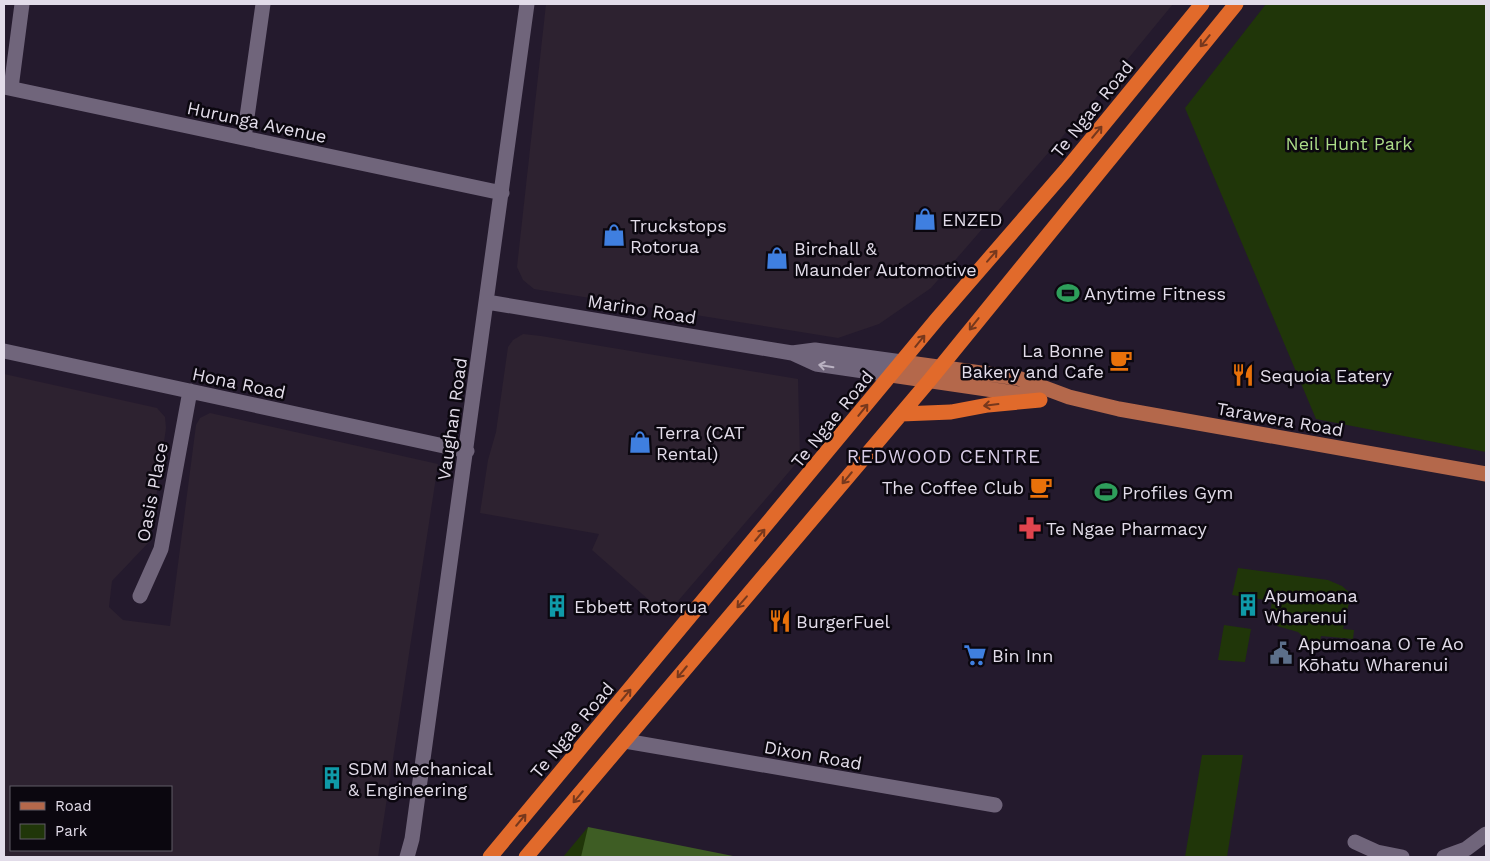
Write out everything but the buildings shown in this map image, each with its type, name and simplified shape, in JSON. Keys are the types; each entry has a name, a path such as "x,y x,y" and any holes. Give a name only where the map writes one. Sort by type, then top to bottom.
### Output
{"highway":[{"name":"Te Ngae Road","path":"490,857 891,375 1066,170 1202,4"},
{"path":"526,857 929,381 1236,4"},
{"path":"901,414 951,412 988,405 1040,400"}],"main road":[{"name":"Tarawera Road","path":"902,362 1018,378 1069,397 1185,422 1486,474"},
{"name":"Tarawera Road","path":"891,375 1014,393 1040,400 1069,397"}],"street":[{"path":"7,87 22,4"},
{"path":"244,138 263,4"},
{"name":"Vaughan Road","path":"407,857 412,838 527,4"},
{"name":"Hurunga Avenue","path":"7,87 502,193"},
{"name":"Marino Road","path":"487,302 792,353 816,364 891,375"},
{"name":"Marino Road","path":"792,353 814,350 902,362"},
{"name":"Hona Road","path":"4,351 466,451"},
{"name":"Oasis Place","path":"140,596 160,549 190,391"},
{"name":"Dixon Road","path":"625,741 995,805"},
{"path":"1444,857 1466,850 1486,834"},
{"name":"Vaughan Road","path":"412,838 413,857"},
{"path":"1355,842 1377,852 1402,857"}],"shaded area":[{"path":"546,4 1173,4 1095,99 931,288 879,324 838,338 534,289 523,280 517,267"},
{"path":"523,334 798,379 800,459 666,615 592,550 599,534 480,513 488,460 496,432 508,347 513,340"},
{"path":"4,374 157,408 165,417 166,428 150,541 112,581 109,607 123,620 170,626 196,425 200,418 210,413 438,464 378,857 4,857"}],"green space":[{"name":"Neil Hunt Park","path":"1266,4 1486,4 1486,452 1316,419 1185,108"},
{"path":"1238,568 1328,580 1342,586 1351,594 1343,629 1354,630 1353,639 1321,636 1318,650 1298,632 1277,626 1270,616 1272,601 1232,595"},
{"path":"1224,625 1251,629 1245,662 1218,660"},
{"path":"1202,755 1243,755 1227,857 1185,857"},
{"path":"588,827 584,857 563,857"},
{"path":"588,827 738,857 581,857"}],"place":[{"name":"ENZED","path":"925,219"},
{"name":"Truckstops Rotorua","path":"614,235"},
{"name":"Birchall & Maunder Automotive","path":"777,258"},
{"name":"Anytime Fitness","path":"1068,293"},
{"name":"La Bonne Bakery and Cafe","path":"1121,360"},
{"name":"Sequoia Eatery","path":"1243,375"},
{"name":"Terra (CAT Rental)","path":"640,442"},
{"name":"The Coffee Club","path":"1041,487"},
{"name":"Profiles Gym","path":"1106,492"},
{"name":"Te Ngae Pharmacy","path":"1030,528"},
{"name":"Apumoana Wharenui","path":"1248,605"},
{"name":"Ebbett Rotorua","path":"557,606"},
{"name":"BurgerFuel","path":"780,621"},
{"name":"Apumoana O Te Ao Kōhatu Wharenui","path":"1281,653"},
{"name":"Bin Inn","path":"975,655"},
{"name":"SDM Mechanical & Engineering","path":"332,778"}],"district":[{"name":"REDWOOD CENTRE","path":"944,456"}]}
